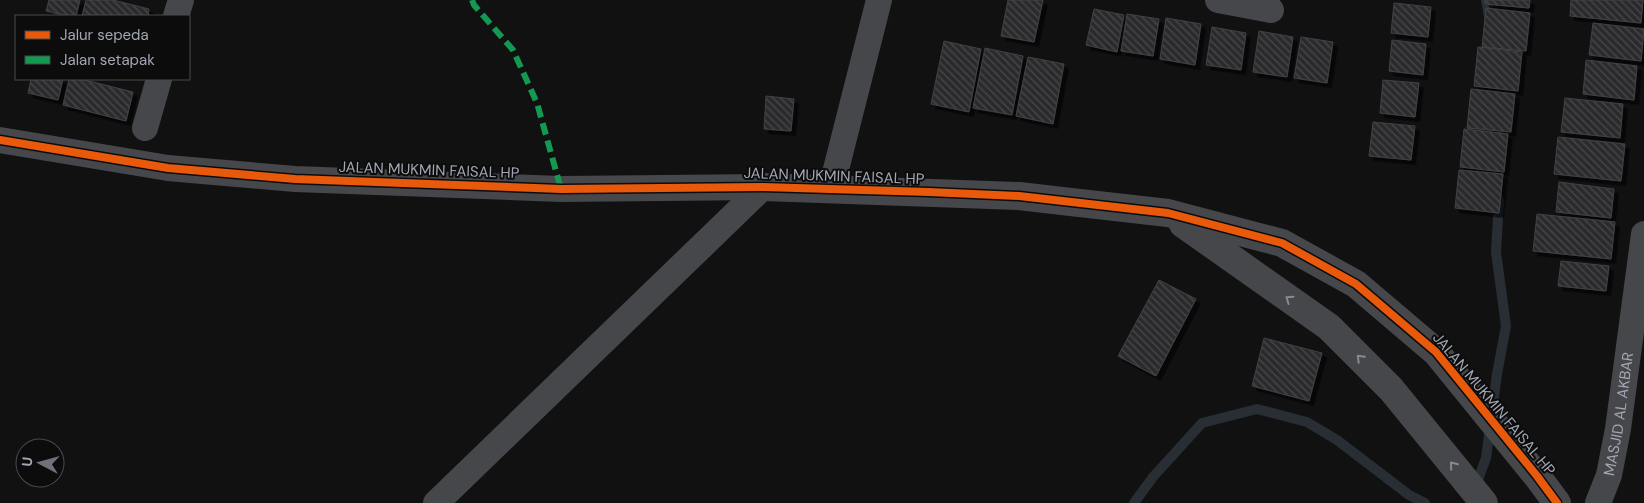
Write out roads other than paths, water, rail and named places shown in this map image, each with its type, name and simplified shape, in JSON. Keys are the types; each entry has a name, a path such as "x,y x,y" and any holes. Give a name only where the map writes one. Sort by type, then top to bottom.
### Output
{"street":[{"path":"176,15 181,0"},
{"path":"832,189 879,0"},
{"path":"1218,0 1271,10"},
{"path":"145,128 159,80"},
{"name":"JALAN MUKMIN FAISAL HP","path":"0,140 168,168 295,179 561,189 763,187 1019,196 1168,213 1282,244 1356,284 1436,352 1557,503"},
{"path":"436,503 763,187"},
{"name":"JALAN MUKMIN FAISAL HP","path":"1168,213 1329,327 1391,389 1484,503"},
{"name":"MASJID AL AKBAR","path":"1598,503 1609,475 1618,429 1640,296 1644,234"}],"waterway":[{"path":"1486,0 1490,21"},
{"path":"1475,488 1486,458 1497,374 1506,326 1496,252 1499,200"},
{"path":"1134,503 1153,477 1202,423 1257,409 1307,422 1337,440 1409,495 1425,503"}]}
